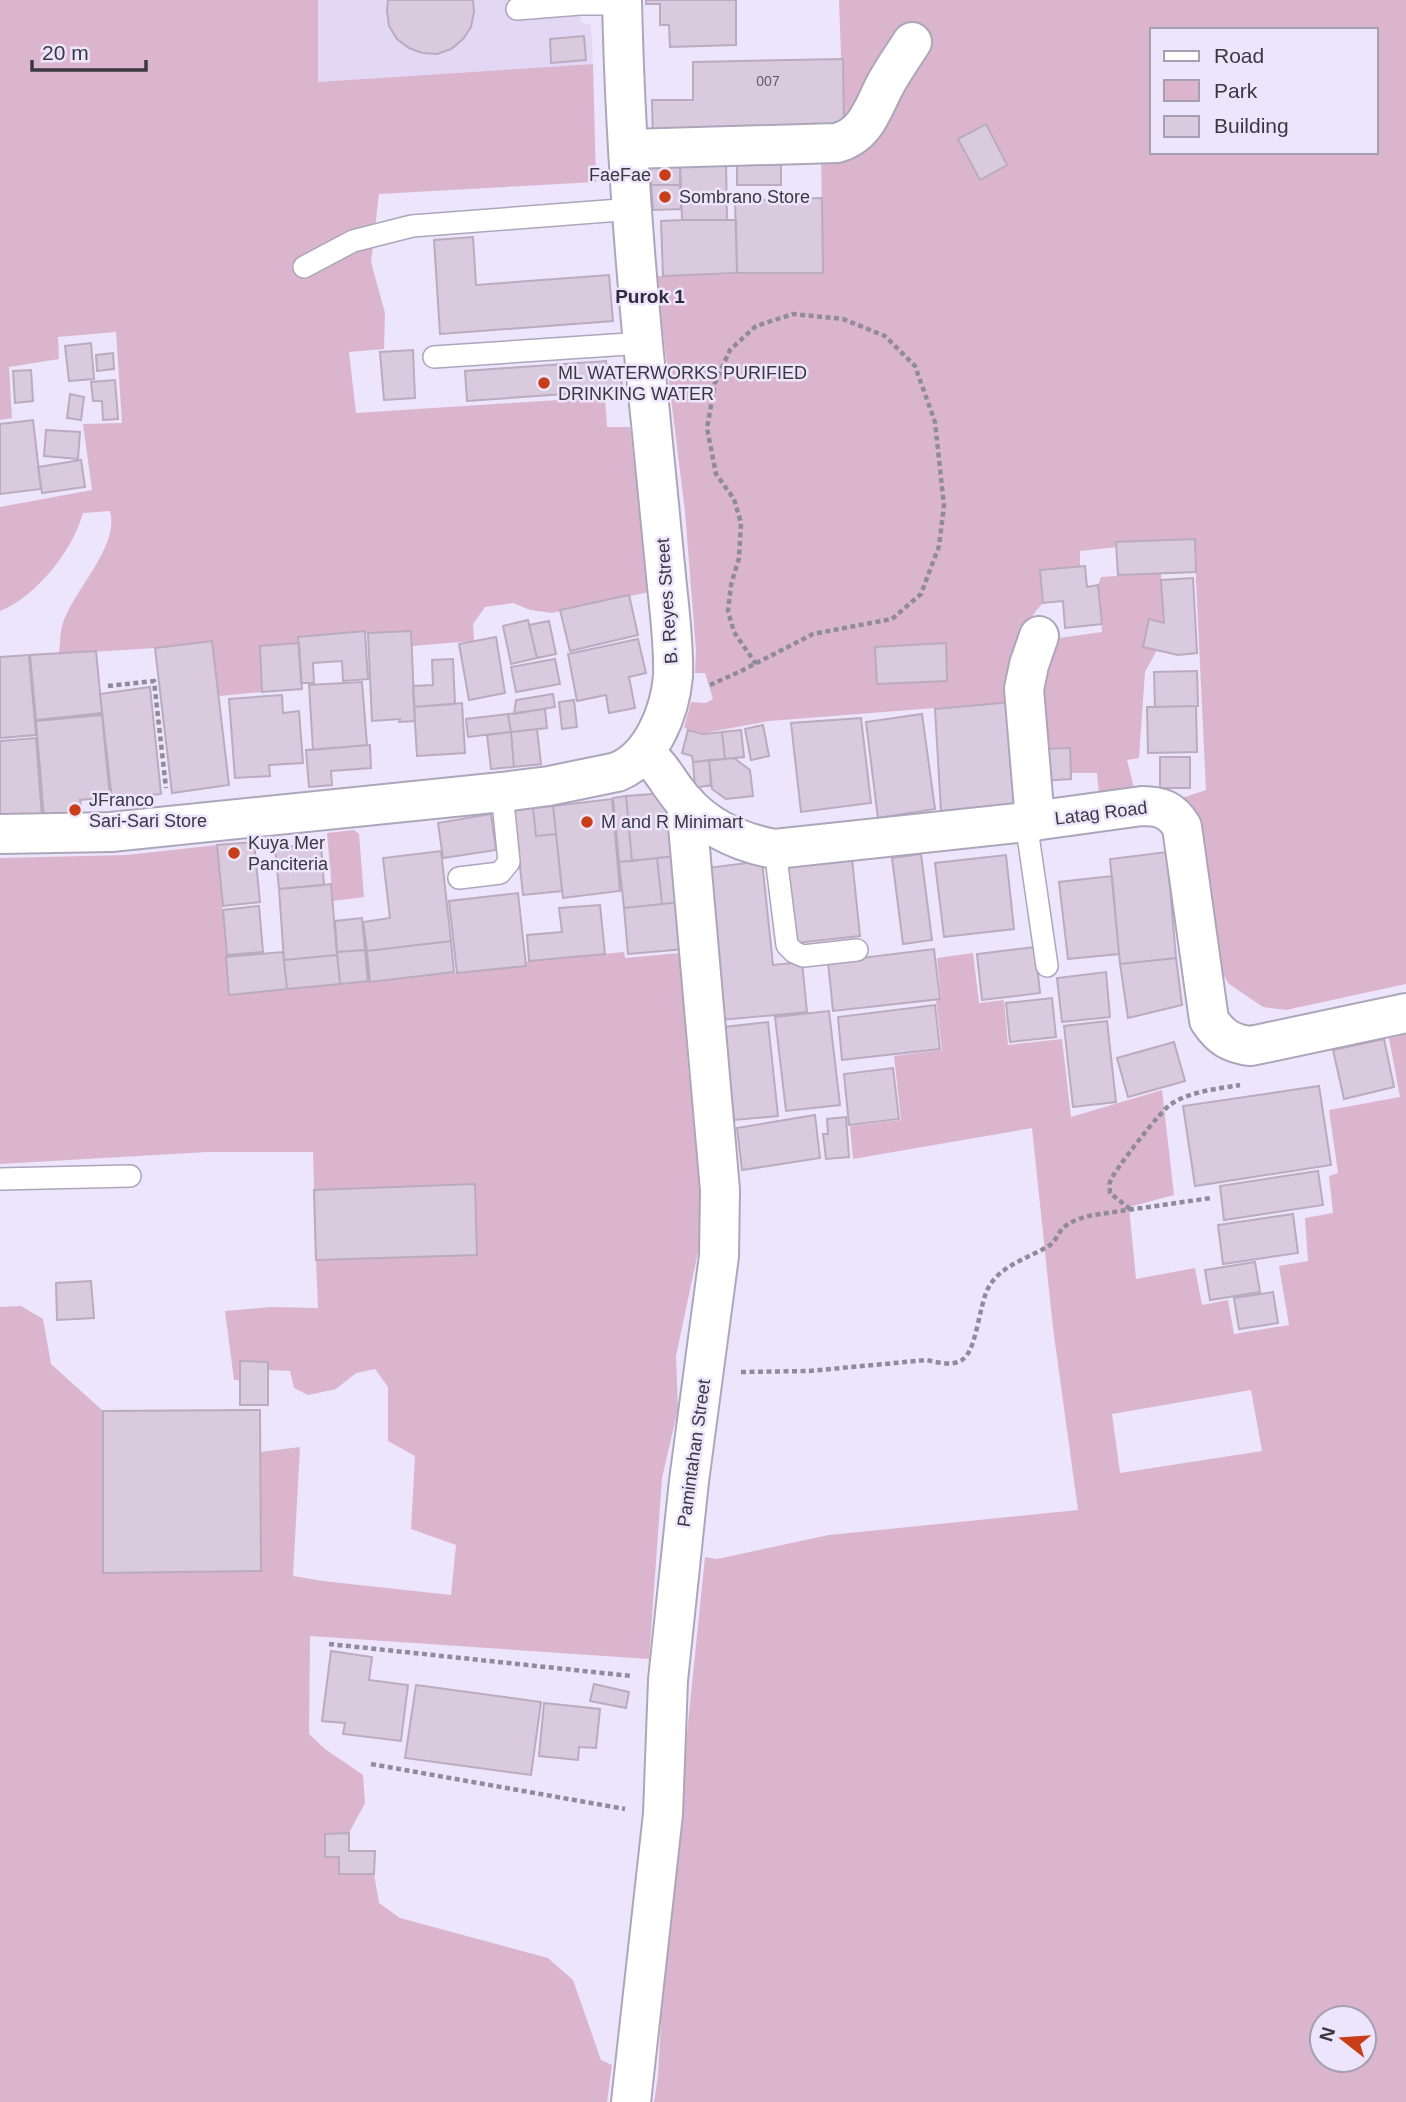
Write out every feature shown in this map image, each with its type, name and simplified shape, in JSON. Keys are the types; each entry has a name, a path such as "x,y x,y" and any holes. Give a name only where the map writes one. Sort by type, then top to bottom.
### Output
{"street":[{"name":"B. Reyes Street","path":"0,834 100,833 502,792 549,786 617,772 635,763 643,754 663,721 673,677 667,582 643,343 622,2"},
{"path":"629,149 824,143 850,139 872,115 895,66 912,42"},
{"path":"1030,821 1024,689 1029,665 1040,636"},
{"name":"Latag Road","path":"643,754 657,764 686,803 725,834 750,844 775,849 1142,806 1167,810 1176,817 1182,827 1209,1020 1216,1032 1238,1045 1251,1046 1406,1013"},
{"name":"Pamintahan Street","path":"631,2102 663,1814 668,1681 689,1481 719,1256 720,1190 686,803"}],"lane":[{"path":"517,9 622,2"},
{"path":"304,267 353,241 412,226 633,209"},
{"path":"434,357 643,343"},
{"path":"459,878 500,873 509,862 502,792"},
{"path":"1030,821 1047,966"},
{"path":"775,849 787,944 794,952 803,956 857,950"},
{"path":"0,1179 130,1176"}],"path":[{"path":"673,677 694,685 709,686 756,664 813,634 891,619 921,594 939,546 944,506 935,422 915,366 885,336 843,319 793,314 756,326 730,349 715,383 707,428 716,474 734,499 741,523 739,558 730,584 728,611 734,632 756,664"},
{"path":"108,686 154,681 169,827"},
{"path":"1130,1209 1110,1193 1110,1182 1115,1170 1162,1112 1170,1104 1205,1091 1246,1084"},
{"path":"705,1370 809,1371 927,1360 944,1364 959,1363 968,1354 987,1290 997,1275 1023,1258 1053,1244 1063,1228 1080,1218 1211,1198"},
{"path":"329,1644 668,1681"},
{"path":"371,1764 663,1814"}],"shaded area":[{"path":"187,0 580,0 581,22 591,25 593,64 197,90"}],"green space":[{"path":"0,0 318,0 318,82 593,64 596,182 379,194 371,262 385,313 384,349 349,352 356,413 605,397 607,427 630,427 649,592 552,613 530,610 513,603 485,607 473,624 474,641 412,646 410,631 298,637 299,643 260,646 262,692 219,696 212,641 155,648 59,654 61,629 67,612 102,554 108,539 110,511 83,513 71,542 51,571 27,595 0,611 0,507 92,490 83,424 122,423 116,332 58,337 59,359 9,367 12,418 0,420"},
{"path":"839,0 1406,0 1406,984 1286,1010 1263,1007 1229,984 1220,969 1208,866 1200,828 1176,800 1206,790 1194,539 1080,551 1080,566 1040,570 1043,603 1034,613 1023,637 1012,702 769,721 704,733 684,728 691,702 706,703 713,699 705,673 695,673 696,650 685,512 656,276 823,272 821,155 844,135","holes":["986,124 1007,165 980,180 958,139","946,644 947,681 877,684 875,647"]},
{"path":"1161,573 1164,623 1149,620 1143,647 1157,650 1145,672 1139,758 1127,760 1134,788 1099,795 1097,773 1071,773 1069,748 1039,749 1033,710 1049,646 1059,638 1102,632 1098,585 1101,577"},
{"path":"354,830 359,834 364,897 333,901 327,833"},
{"path":"217,845 230,995 525,966 529,961 624,952 625,958 680,953 688,1067 705,1219 676,1356 678,1409 662,1478 649,1659 310,1636 309,1734 325,1749 363,1775 365,1803 349,1833 325,1834 325,1857 339,1857 339,1874 374,1874 379,1903 400,1918 548,1958 573,1980 601,2060 612,2065 607,2102 0,2102 0,1307 21,1306 43,1319 51,1364 103,1411 103,1572 260,1571 260,1452 300,1447 293,1576 451,1595 456,1545 411,1529 415,1456 388,1441 388,1387 375,1369 356,1373 336,1389 308,1395 294,1388 290,1371 268,1370 267,1362 240,1362 240,1380 234,1380 225,1311 270,1307 318,1308 316,1260 476,1255 475,1184 314,1190 313,1152 207,1152 0,1164 0,858 127,855"},
{"path":"973,953 979,1003 1004,1000 1008,1045 1062,1039 1071,1117 1162,1090 1174,1195 1129,1207 1136,1279 1195,1268 1202,1305 1228,1300 1234,1334 1289,1325 1279,1266 1308,1261 1305,1218 1333,1213 1329,1176 1338,1173 1329,1110 1400,1097 1389,1038 1406,1034 1406,2102 654,2102 658,2076 665,1949 705,1557 717,1559 829,1535 1078,1510 1053,1328 1032,1128 853,1159 850,1126 901,1120 894,1056 942,1050 936,1001 941,999 937,958","holes":["1251,1390 1262,1451 1120,1473 1112,1414"]}],"building":[{"path":"388,0 473,0 471,27 463,39 451,49 437,54 422,53 397,39 389,26"},
{"path":"646,0 736,0 736,45 670,47 669,25 660,25 660,4 646,4"},
{"path":"584,36 586,60 551,63 550,39"},
{"path":"843,59 844,135 653,139 652,100 693,100 693,62"},
{"path":"986,124 1007,165 980,180 958,139"},
{"path":"737,160 781,160 781,185 737,185"},
{"path":"680,161 726,161 727,220 682,220"},
{"path":"680,161 680,185 651,185 650,163"},
{"path":"651,185 680,185 681,209 653,210"},
{"path":"822,198 823,273 737,273 735,201"},
{"path":"736,220 737,273 663,276 661,221"},
{"path":"473,237 476,285 609,275 613,321 440,334 434,240"},
{"path":"91,343 94,379 69,381 65,346"},
{"path":"413,350 415,398 384,400 380,352"},
{"path":"113,353 114,369 97,371 96,355"},
{"name":"ML WATERWORKS PURIFIED DRINKING WATER","path":"606,361 607,371 621,370 622,390 467,401 465,371"},
{"path":"31,370 33,401 15,403 13,371"},
{"path":"115,380 118,419 103,420 102,401 93,401 91,382"},
{"path":"70,394 84,397 81,420 67,418"},
{"path":"33,420 41,489 0,494 0,424"},
{"path":"46,430 80,432 78,459 44,456"},
{"path":"81,460 85,487 42,493 38,467"},
{"path":"1195,539 1196,572 1118,575 1116,542"},
{"path":"1085,566 1087,587 1098,585 1102,624 1065,628 1063,601 1043,603 1040,570"},
{"path":"1193,578 1197,653 1178,655 1143,647 1149,619 1164,623 1161,580"},
{"path":"629,595 638,635 570,651 560,610"},
{"path":"528,620 537,658 511,664 503,626"},
{"path":"549,621 556,654 537,658 529,625"},
{"path":"365,631 368,679 343,681 342,661 313,663 314,683 301,683 298,637"},
{"path":"411,631 415,721 372,721 368,633"},
{"path":"496,637 505,693 469,700 459,644"},
{"path":"638,639 646,673 629,677 635,708 609,713 606,695 577,701 568,654"},
{"path":"212,641 229,785 172,793 155,648"},
{"path":"299,643 302,689 262,692 260,646"},
{"path":"946,643 947,681 877,684 875,647"},
{"path":"96,651 102,713 36,720 30,655"},
{"path":"29,655 36,735 0,738 0,657"},
{"path":"453,659 455,704 414,707 413,686 433,685 432,660"},
{"path":"555,659 560,684 516,692 511,667"},
{"path":"1197,671 1198,706 1155,707 1154,672"},
{"path":"362,682 367,745 313,750 309,685"},
{"path":"150,687 161,794 112,800 100,694"},
{"path":"553,694 555,707 514,714 516,700"},
{"path":"282,695 283,713 299,711 303,763 269,765 270,776 235,778 229,699"},
{"path":"574,700 577,727 562,729 559,702"},
{"path":"1012,702 1018,804 941,811 935,709"},
{"path":"462,703 465,753 417,756 414,707"},
{"path":"1196,706 1197,752 1148,753 1147,707"},
{"path":"545,709 547,728 511,732 508,714"},
{"path":"508,714 511,732 468,737 466,719"},
{"path":"922,714 935,809 878,818 866,722"},
{"path":"102,715 110,797 80,800 82,814 44,818 36,721"},
{"path":"861,718 871,803 801,812 791,723"},
{"path":"763,725 769,756 751,760 745,729"},
{"path":"537,729 541,764 514,767 511,732"},
{"path":"688,730 703,734 722,732 725,759 693,762 692,756 682,753"},
{"path":"741,730 744,757 725,759 722,732"},
{"path":"511,732 514,767 491,769 487,735"},
{"path":"36,738 42,817 0,820 0,741"},
{"path":"370,745 371,768 331,771 332,785 309,787 306,750"},
{"path":"1070,748 1071,779 1041,781 1039,749"},
{"path":"1160,757 1190,757 1190,788 1160,788"},
{"path":"734,758 750,770 753,796 726,799 712,789 709,760"},
{"path":"709,760 711,785 695,788 693,762"},
{"path":"653,794 672,809 676,856 632,861 626,796"},
{"path":"626,796 632,861 619,862 613,798"},
{"path":"612,799 620,891 563,898 553,806"},
{"path":"553,806 556,834 536,836 533,808"},
{"path":"533,808 536,836 556,834 562,891 523,895 514,810"},
{"path":"491,814 496,850 443,858 438,823"},
{"path":"254,842 260,902 223,906 217,845"},
{"path":"321,844 324,885 279,889 275,848"},
{"path":"441,851 451,941 367,951 363,922 390,918 383,858"},
{"path":"1167,852 1176,958 1120,964 1110,859"},
{"path":"921,854 932,940 903,944 892,858"},
{"path":"1006,855 1014,929 944,937 935,863"},
{"path":"676,856 681,902 662,904 657,858"},
{"path":"657,858 662,904 624,908 619,862"},
{"path":"852,859 860,936 797,943 788,866"},
{"path":"762,861 773,965 802,962 807,1012 720,1020 707,868"},
{"path":"1112,876 1119,954 1068,959 1059,882"},
{"path":"331,884 337,955 284,960 279,889"},
{"path":"518,893 526,966 457,973 449,901"},
{"path":"681,902 685,949 628,954 624,908"},
{"path":"600,905 605,954 529,961 527,935 562,932 559,908"},
{"path":"259,906 263,952 227,955 223,910"},
{"path":"362,918 365,950 337,952 335,921"},
{"path":"451,941 454,972 370,982 367,951"},
{"path":"1035,947 1040,993 982,1000 977,954"},
{"path":"934,949 940,999 833,1011 828,962"},
{"path":"365,950 368,981 340,984 337,952"},
{"path":"283,952 287,989 229,995 226,957"},
{"path":"337,955 340,984 287,989 284,960"},
{"path":"1176,958 1182,1005 1128,1018 1120,964"},
{"path":"1106,972 1110,1017 1062,1022 1057,978"},
{"path":"1052,998 1056,1037 1010,1042 1006,1003"},
{"path":"935,1005 940,1049 842,1060 838,1017"},
{"path":"829,1011 840,1105 786,1111 775,1017"},
{"path":"1107,1021 1116,1102 1073,1107 1064,1026"},
{"path":"768,1022 778,1116 734,1120 724,1027"},
{"path":"1384,1039 1394,1087 1344,1099 1333,1050"},
{"path":"1174,1042 1185,1081 1128,1097 1117,1058"},
{"path":"893,1068 899,1119 849,1125 844,1074"},
{"path":"1319,1086 1331,1165 1195,1186 1183,1106"},
{"path":"815,1115 820,1158 742,1170 737,1128"},
{"path":"846,1117 849,1157 826,1159 823,1134 828,1134 827,1119"},
{"path":"1318,1171 1323,1205 1224,1220 1220,1186"},
{"path":"475,1184 477,1255 316,1260 314,1190"},
{"path":"1293,1214 1298,1253 1223,1264 1218,1225"},
{"path":"1255,1262 1260,1292 1210,1300 1205,1270"},
{"path":"91,1281 94,1318 57,1320 56,1283"},
{"path":"1273,1292 1278,1323 1239,1329 1234,1298"},
{"path":"240,1361 268,1362 268,1405 240,1405"},
{"path":"260,1410 261,1571 103,1573 103,1411"},
{"path":"331,1651 372,1657 369,1680 408,1685 401,1741 343,1734 345,1723 322,1721"},
{"path":"594,1684 629,1692 626,1708 590,1701"},
{"path":"416,1685 541,1702 531,1775 405,1758"},
{"path":"544,1703 600,1709 596,1748 579,1747 578,1760 539,1756"},
{"path":"349,1833 349,1851 375,1851 374,1874 339,1874 339,1857 325,1857 325,1834"}],"place":[{"name":"FaeFae","path":"665,175"},
{"name":"Sombrano Store","path":"665,197"},
{"name":"ML WATERWORKS PURIFIED DRINKING WATER","path":"544,383"},
{"name":"JFranco Sari-Sari Store","path":"75,810"},
{"name":"M and R Minimart","path":"587,822"},
{"name":"Kuya Mer Panciteria","path":"234,853"}],"district":[{"name":"Purok 1","path":"650,296"}]}
